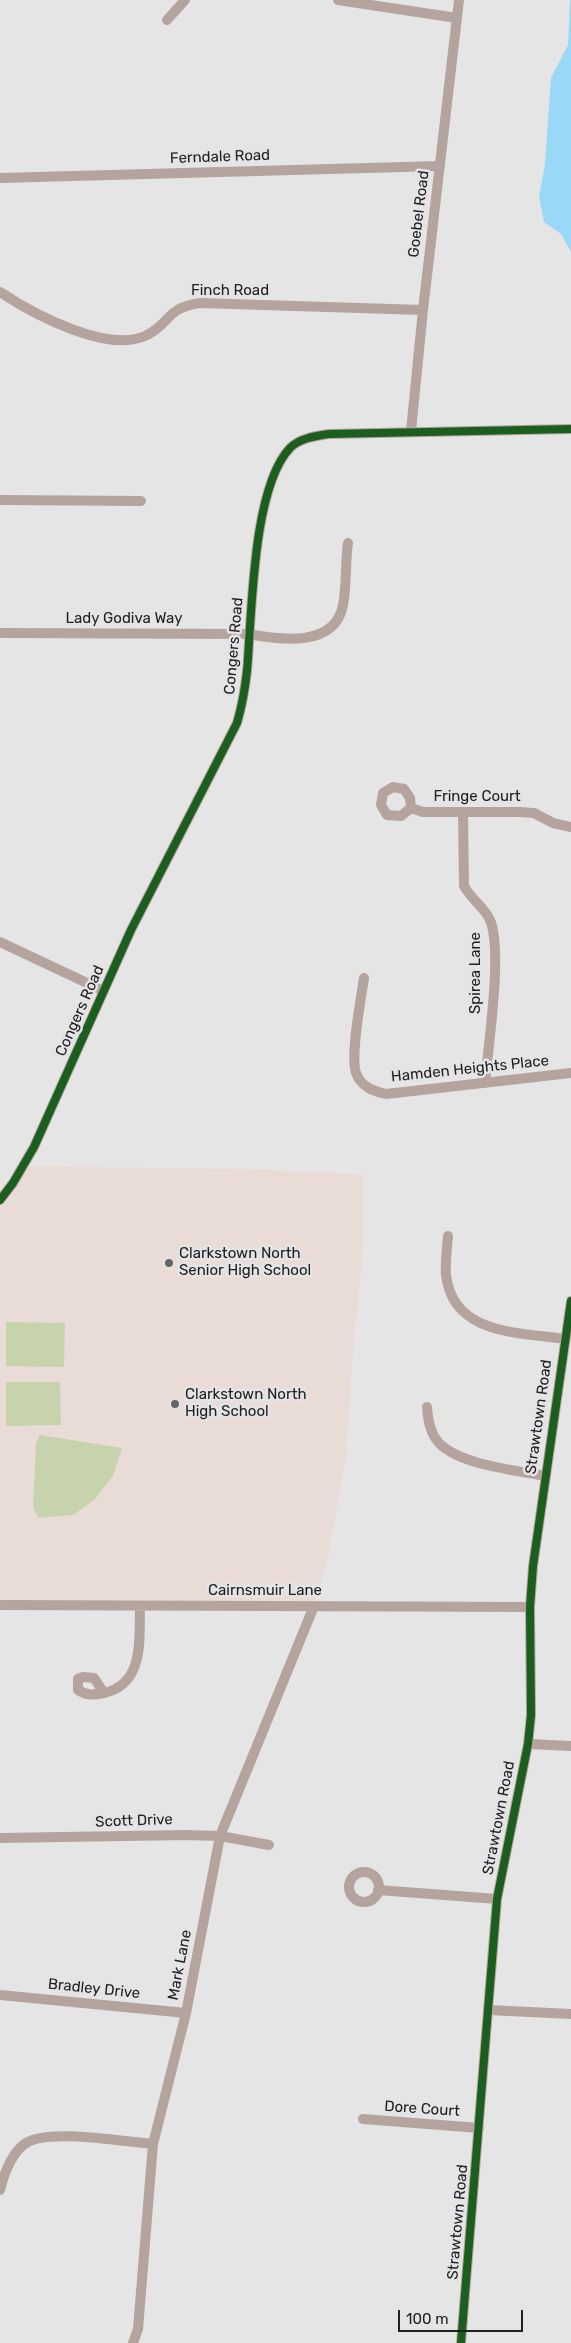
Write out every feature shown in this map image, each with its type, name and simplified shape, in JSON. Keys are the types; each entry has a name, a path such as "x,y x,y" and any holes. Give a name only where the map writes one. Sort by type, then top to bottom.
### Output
{"street":[{"path":"167,20 185,0"},
{"path":"338,0 458,18"},
{"name":"Goebel Road","path":"411,431 422,310 460,0"},
{"name":"Ferndale Road","path":"0,178 440,166"},
{"name":"Finch Road","path":"0,292 23,307 55,323 89,334 122,341 137,340 151,334 174,311 185,305 200,303 422,310"},
{"name":"Congers Road","path":"0,1200 13,1183 34,1147 132,930 237,723 245,689 254,569 267,496 282,458 291,447 301,440 329,434 571,429"},
{"path":"0,500 140,502"},
{"name":"Lady Godiva Way","path":"0,634 248,634 281,640 300,640 320,634 340,616 343,603 348,543"},
{"name":"Fringe Court","path":"411,808 423,812 534,813 553,823 571,827"},
{"name":"Spirea Lane","path":"462,812 464,886 469,895 490,918 493,932 492,1007 485,1083"},
{"path":"0,942 104,991"},
{"name":"Hamden Heights Place","path":"364,978 354,1056 355,1072 363,1085 373,1091 386,1094 571,1073"},
{"path":"448,1236 446,1274 450,1294 459,1308 470,1319 484,1326 564,1339"},
{"name":"Strawtown Road","path":"461,2343 498,1900 528,1744 531,1715 530,1606 532,1566 571,1300"},
{"path":"427,1407 432,1432 440,1444 453,1452 470,1460 545,1476"},
{"name":"Cairnsmuir Lane","path":"0,1605 140,1607 530,1606"},
{"name":"Mark Lane","path":"132,2343 138,2329 153,2144 186,2014 220,1836 314,1606"},
{"path":"104,1693 124,1683 134,1672 138,1660 140,1607"},
{"path":"528,1744 571,1746"},
{"name":"Scott Drive","path":"0,1838 187,1834 220,1836 269,1845"},
{"path":"378,1890 498,1900"},
{"name":"Bradley Drive","path":"0,1995 186,2014"},
{"path":"488,2010 571,2014"},
{"name":"Dore Court","path":"363,2119 479,2128"},
{"path":"0,2190 5,2168 25,2144 47,2136 153,2144"}],"shaded area":[{"name":"Clarkstown North High School","path":"23,1166 241,1169 363,1174 363,1248 346,1456 328,1557 314,1606 0,1605 0,1198"}],"green space":[{"path":"6,1322 65,1323 64,1367 6,1366"},
{"path":"6,1382 60,1382 61,1425 6,1426"},
{"path":"40,1435 122,1448 113,1476 94,1500 73,1515 38,1518 33,1506 36,1443"}],"water":[{"path":"570,0 571,252 561,234 544,222 539,196 545,165 551,78 568,45"}],"cycle path":[{"path":"0,1200 13,1183 34,1147 131,930 237,723 246,678 256,554 261,522 268,492 277,467 290,448 303,440 329,434 571,429"},
{"path":"461,2343 497,1899 528,1744 531,1715 530,1607 533,1566 571,1301"}],"place":[{"name":"Clarkstown North Senior High School","path":"169,1263"},
{"name":"Clarkstown North High School","path":"175,1404"}]}
